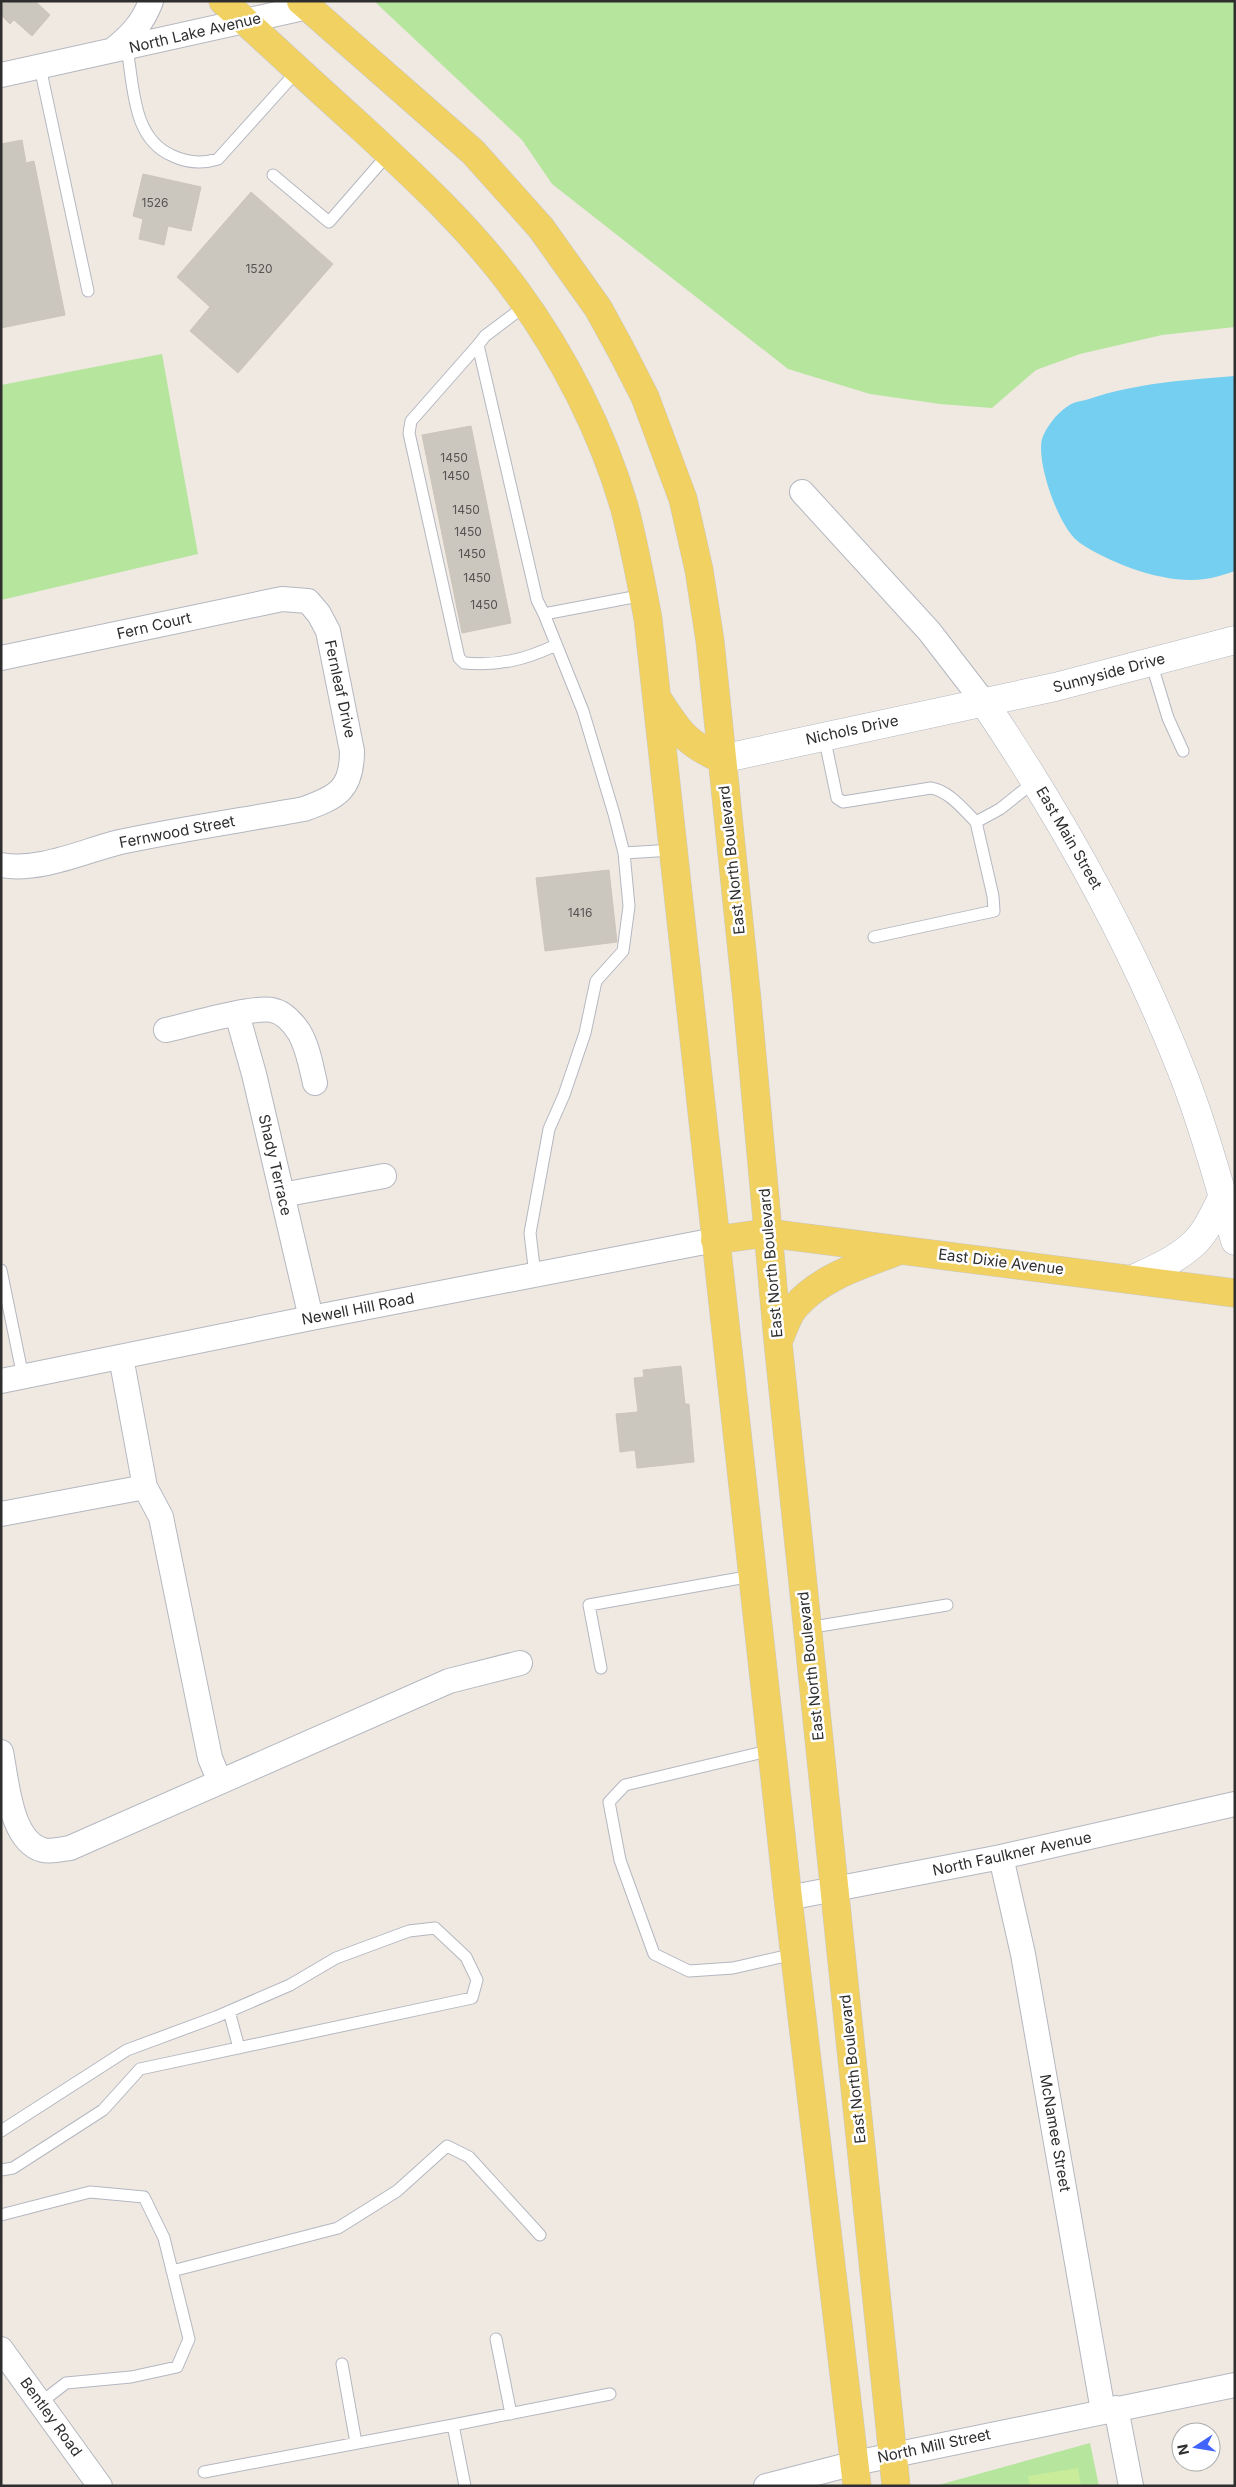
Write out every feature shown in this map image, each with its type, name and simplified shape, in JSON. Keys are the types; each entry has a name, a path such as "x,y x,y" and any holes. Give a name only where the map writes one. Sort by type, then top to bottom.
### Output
{"main road":[{"path":"223,1 418,180 485,250 526,305 567,372 606,457 623,504 644,595 794,1954 856,2474"},
{"name":"East North Boulevard","path":"305,4 437,119 506,187 569,265 598,308 645,397 683,499 699,570 710,641 747,1000 767,1233 896,2486"},
{"path":"656,698 679,732 697,748 721,758"},
{"name":"East Dixie Avenue","path":"715,1240 767,1233 1235,1293"},
{"path":"778,1342 794,1308 813,1289 836,1276 902,1249"}],"street":[{"name":"North Lake Avenue","path":"119,50 144,20 151,1"},
{"name":"North Lake Avenue","path":"1,75 246,22 305,4"},
{"name":"East Main Street","path":"802,492 929,630 983,701 1076,847 1110,910 1150,993 1184,1076 1223,1196 1235,1241"},
{"name":"Fern Court","path":"1,658 282,599 308,601"},
{"name":"Fernleaf Drive","path":"308,601 319,614 328,631 352,751 352,768 347,784"},
{"name":"Sunnyside Drive","path":"983,701 1055,687 1235,640"},
{"name":"Nichols Drive","path":"721,758 983,701"},
{"name":"Fernwood Street","path":"1,865 14,867 40,863 120,842 304,809 331,798 347,784"},
{"path":"166,1030 237,1014 271,1010 280,1013 299,1032 308,1053 315,1083"},
{"name":"Shady Terrace","path":"237,1014 254,1074 311,1318"},
{"path":"282,1195 384,1176"},
{"path":"1133,1279 1168,1262 1192,1246 1207,1227 1223,1196"},
{"name":"Newell Hill Road","path":"12,1379 311,1318 715,1240"},
{"path":"121,1356 145,1487 161,1517 210,1758 220,1782"},
{"path":"1,1514 145,1487"},
{"path":"1,1752 15,1820 27,1841 44,1850 70,1848 449,1681 520,1663"},
{"name":"North Faulkner Avenue","path":"788,1898 834,1891 1001,1857 1235,1804"},
{"name":"McNamee Street","path":"1001,1857 1032,2002 1110,2409 1131,2486"},
{"name":"Bentley Road","path":"1,2349 100,2486"},
{"name":"North Mill Street","path":"766,2486 856,2474 893,2455 1110,2409 1235,2385"}],"lane":[{"path":"119,50 140,122 147,137 159,150 192,162 206,162 218,159 298,70"},
{"path":"40,67 88,291"},
{"path":"273,175 329,222 389,153"},
{"path":"526,305 485,336 411,421 409,433 459,658 464,663 473,664 516,662 556,645"},
{"path":"478,345 538,600 583,710 614,814 624,853 629,906 623,951 596,981 585,1033 564,1095 549,1130 530,1233 535,1275"},
{"path":"544,614 644,595"},
{"path":"1151,662 1168,718 1183,751"},
{"path":"824,736 837,798 843,802 931,788 939,789 958,803 976,822 991,887 994,911 874,937"},
{"path":"976,822 1000,809 1035,781"},
{"path":"624,853 673,850"},
{"path":"1,1270 12,1379"},
{"path":"601,1668 589,1605 752,1576"},
{"path":"807,1628 947,1605"},
{"path":"772,1750 625,1785 609,1802 620,1860 654,1954 689,1971 733,1968 794,1954"},
{"path":"1,2131 127,2050 229,2011 290,1985 336,1958 409,1931 435,1928 466,1957 477,1980 472,1998 140,2069 103,2110 14,2168 1,2170"},
{"path":"229,2011 239,2048"},
{"path":"172,2271 338,2228 397,2191 448,2146 470,2157 540,2235"},
{"path":"1,2215 90,2192 144,2197 164,2238 189,2339 177,2367 131,2377 66,2383 40,2403"},
{"path":"496,2338 511,2414"},
{"path":"342,2364 356,2444"},
{"path":"204,2472 610,2394"},
{"path":"454,2425 465,2486"}],"green space":[{"path":"374,1 1235,1 1235,327 1162,335 1080,354 1036,370 992,408 940,404 870,394 788,369 552,184 522,140"},
{"path":"162,354 198,554 1,600 1,385"},
{"path":"1090,2443 1099,2486 935,2486"},
{"path":"1078,2468 1081,2486 1030,2486 1028,2476"}],"water":[{"path":"1235,376 1235,571 1212,578 1190,580 1157,576 1123,565 1080,543 1064,524 1057,510 1042,463 1042,439 1056,416 1075,403 1125,389 1161,383"}],"building":[{"path":"1,1 35,1 50,15 32,36 14,20 10,24 1,15"},
{"path":"22,140 26,163 34,161 65,315 1,328 1,144"},
{"path":"143,174 201,187 191,231 168,226 164,245 139,239 143,219 133,216"},
{"path":"251,192 333,264 238,373 190,331 210,307 177,277"},
{"path":"471,426 511,623 462,633 422,435"},
{"path":"609,870 617,942 545,951 536,878"},
{"path":"681,1366 685,1404 689,1404 694,1462 637,1468 635,1450 620,1452 616,1414 638,1412 634,1378 644,1377 643,1370"}]}
